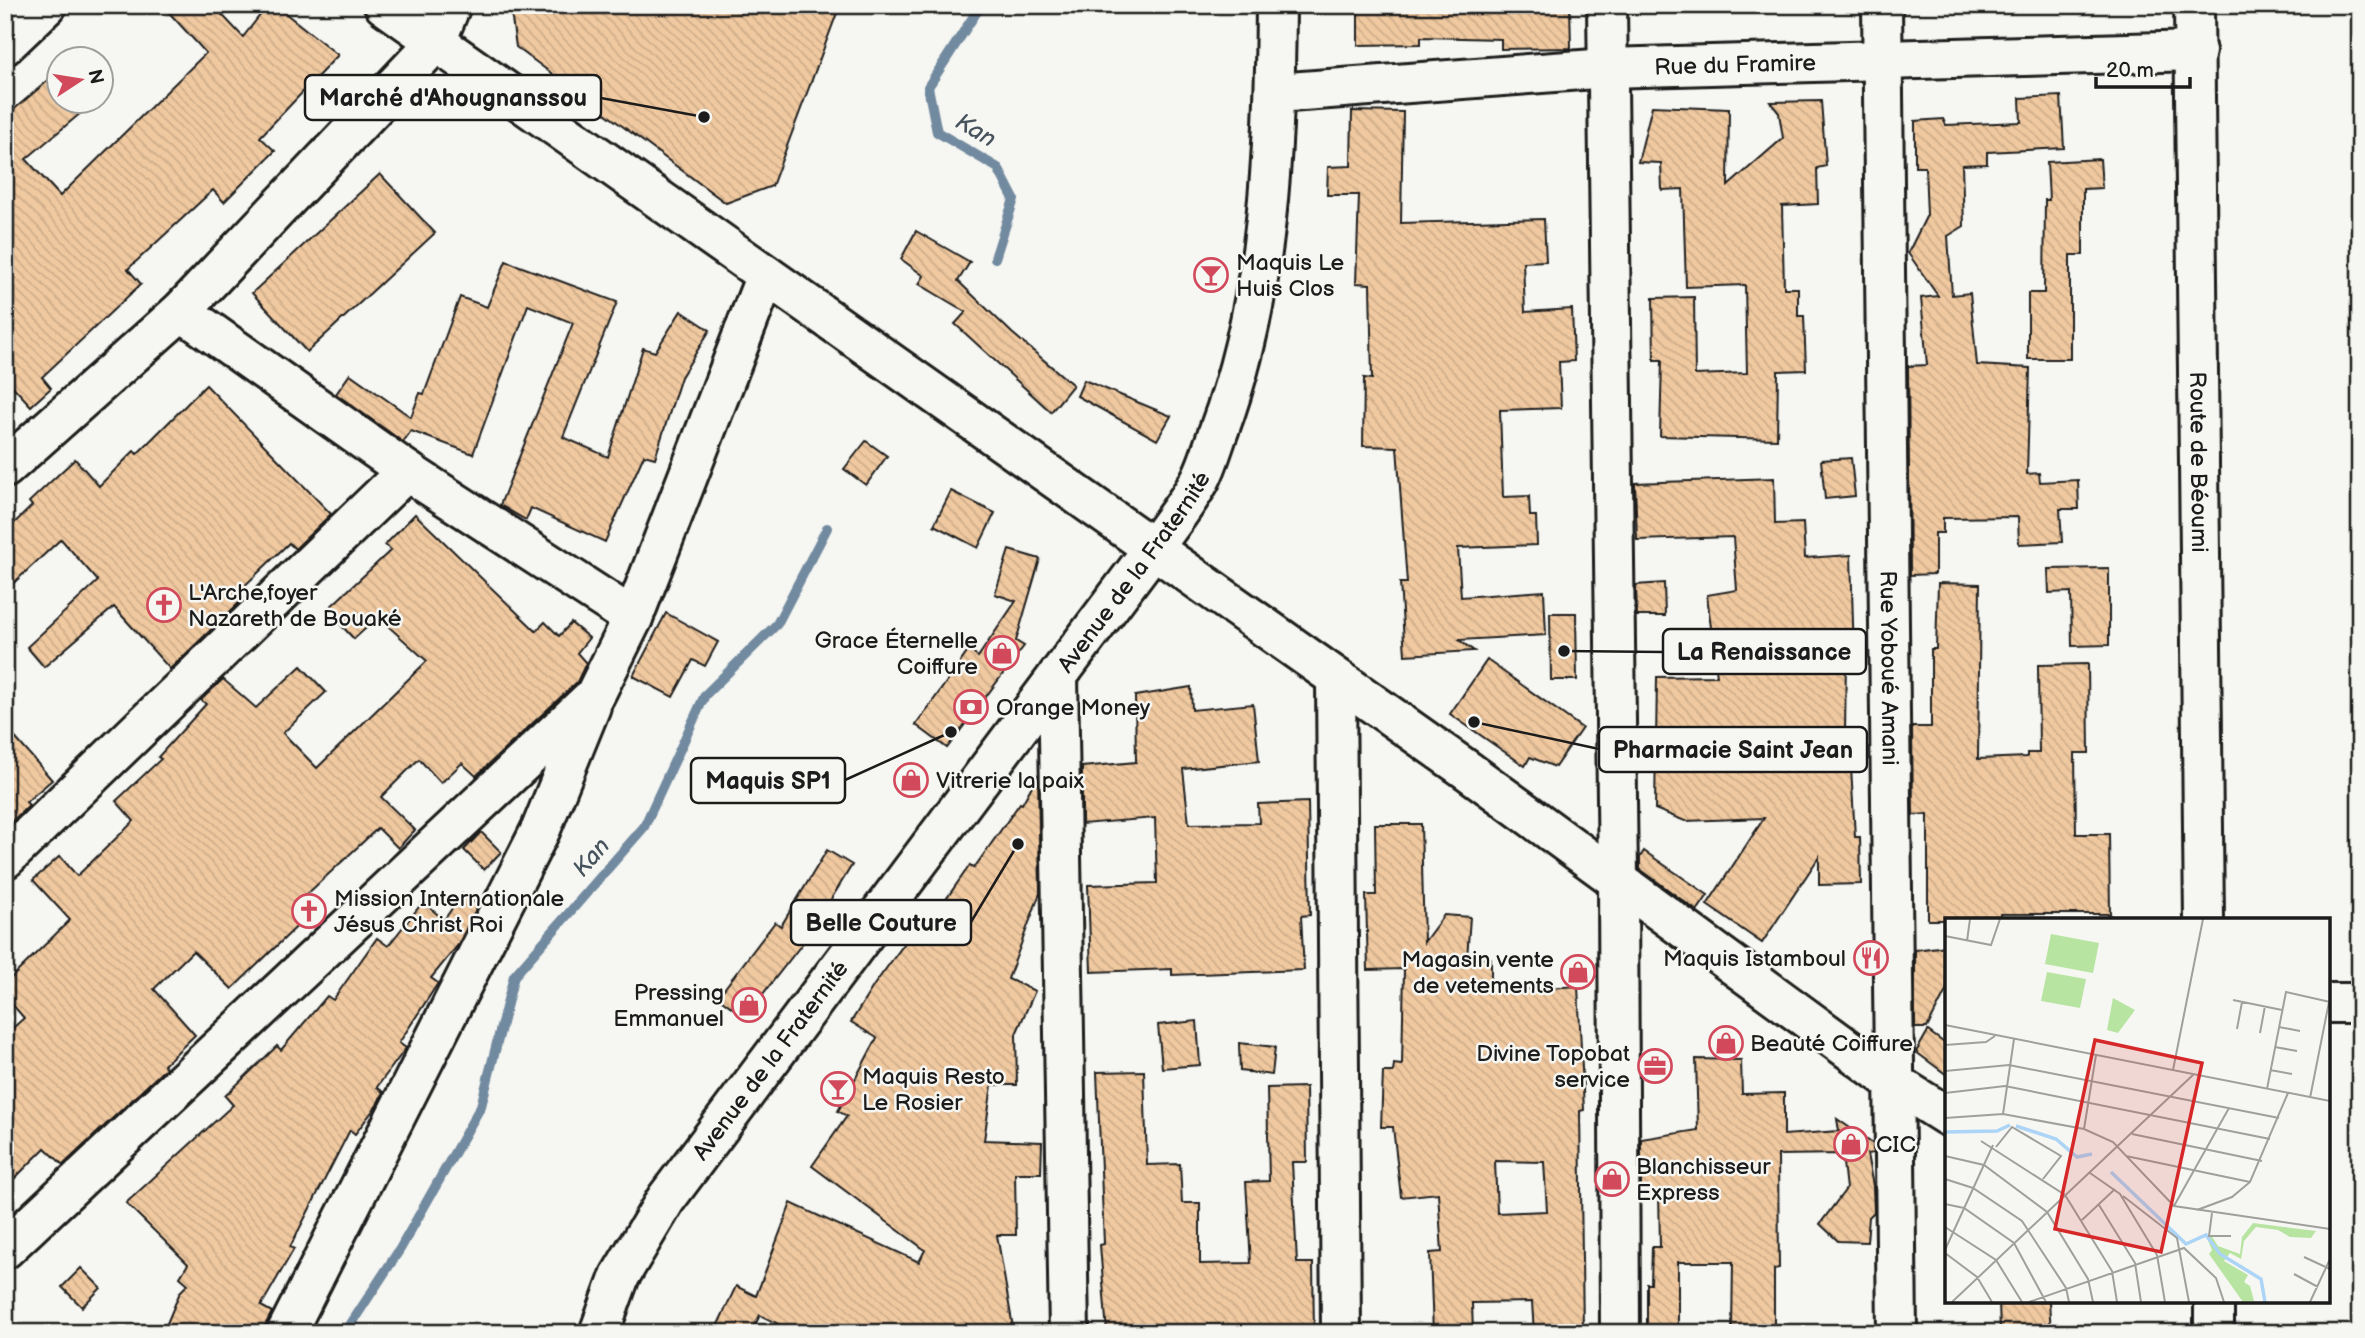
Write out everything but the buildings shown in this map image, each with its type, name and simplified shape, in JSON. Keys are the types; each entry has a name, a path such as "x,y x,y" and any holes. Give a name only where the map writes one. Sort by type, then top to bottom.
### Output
{"street":[{"path":"5,45 47,5"},
{"path":"384,5 1618,878 1893,1082 1945,1115"},
{"path":"5,468 181,311 436,42 451,5"},
{"name":"Avenue de la Fraternité","path":"599,1333 620,1276 666,1199 1153,550 1201,479 1228,406 1252,323 1266,216 1276,93 1276,5"},
{"path":"1607,5 1618,878 1620,1333"},
{"name":"Rue Yoboué Amani","path":"1882,5 1897,1333"},
{"name":"Route de Béoumi","path":"2194,5 2204,918"},
{"name":"Rue du Framire","path":"1276,93 1608,68 2196,51"},
{"path":"286,1333 541,829 595,695 633,618 766,275"},
{"path":"181,311 408,471 633,618"},
{"path":"5,859 408,471"},
{"path":"1058,675 1069,1333"},
{"path":"1336,678 1341,1333"},
{"path":"5,1249 595,695"},
{"path":"2330,1003 2360,1003"},
{"path":"2214,1303 2214,1333"}],"waterway":[{"name":"Kan","path":"981,5 928,87 937,132 998,168 1014,199 995,258"},
{"name":"Kan","path":"345,1333 400,1249 481,1106 514,976 644,827 705,695 777,624 827,528"}],"place":[{"name":"Marché d'Ahougnanssou","path":"704,117"},
{"name":"Maquis Le Huis Clos","path":"1211,275"},
{"name":"L'Arche,foyer Nazareth de Bouaké","path":"164,605"},
{"name":"La Renaissance","path":"1564,651"},
{"name":"Grace Éternelle Coiffure","path":"1002,653"},
{"name":"Orange Money","path":"971,707"},
{"name":"Pharmacie Saint Jean","path":"1474,722"},
{"name":"Maquis SP1","path":"951,732"},
{"name":"Vitrerie la paix","path":"911,780"},
{"name":"Belle Couture","path":"1018,844"},
{"name":"Mission Internationale Jésus Christ Roi","path":"309,911"},
{"name":"Maquis Istamboul","path":"1871,958"},
{"name":"Magasin vente de vetements","path":"1578,972"},
{"name":"Pressing Emmanuel","path":"749,1005"},
{"name":"Beauté Coiffure","path":"1726,1043"},
{"name":"Divine Topobat service","path":"1655,1066"},
{"name":"Maquis Resto Le Rosier","path":"838,1089"},
{"name":"CIC","path":"1851,1144"},
{"name":"Blanchisseur Express","path":"1612,1179"}]}
